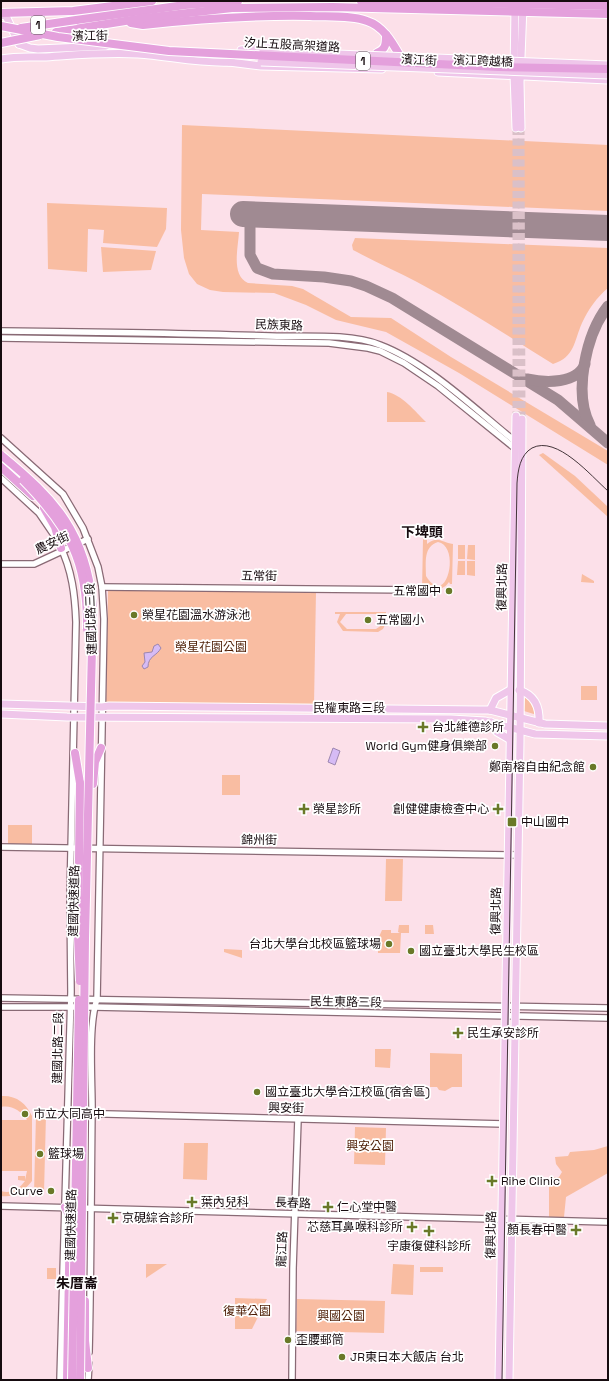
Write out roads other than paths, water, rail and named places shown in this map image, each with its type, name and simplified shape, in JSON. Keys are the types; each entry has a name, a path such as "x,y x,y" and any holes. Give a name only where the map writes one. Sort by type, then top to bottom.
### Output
{"highway":[{"name":"1","path":"2,16 73,12 152,1"},
{"name":"1","path":"1,30 184,5 238,1"},
{"path":"361,1 608,6"},
{"name":"1","path":"1,37 56,32 124,21 225,9 273,7 608,14"},
{"path":"124,21 143,25 214,18 289,16 360,19 377,26 386,34 400,56"},
{"name":"汐止五股高架道路","path":"1,26 58,37 169,51 491,66 608,69"},
{"path":"1,43 56,32"},
{"path":"377,53 382,51 385,46 386,34"},
{"name":"建國快速道路","path":"1,455 41,489 64,516 82,552 92,588 94,607 82,980 83,1185 80,1380"},
{"name":"建國快速道路","path":"1,461 23,480 55,516 79,560 85,583 88,609 82,980 72,1380"},
{"path":"1,467 37,499 47,510 55,527 62,549"},
{"path":"82,980 88,938 93,784 95,762 101,748"},
{"path":"74,753 80,783 78,936 82,980"},
{"path":"83,1185 86,1206 85,1341 88,1368"},
{"path":"65,1207 70,1217 67,1380"}],"main road":[{"path":"516,1 519,22 522,61 518,128 514,61 519,22 523,1"},
{"path":"2,16 23,50 36,56"},
{"path":"1,58 17,50 19,44"},
{"name":"濱江街","path":"19,44 34,49 104,46 608,63"},
{"name":"濱江街","path":"241,50 258,48 514,61 608,63"},
{"name":"濱江街","path":"1,58 75,53 138,54 261,66 407,70 522,75 533,78 608,80"},
{"path":"400,56 407,70"},
{"name":"濱江街","path":"229,62 261,62"},
{"name":"濱江跨越橋","path":"261,62 608,75"},
{"name":"復興北路","path":"499,1380 510,690 520,449 516,442 519,418 520,449 519,719 520,731 514,1006 509,1380"},
{"path":"490,710 496,698 510,690"},
{"path":"519,690 529,695 537,704 540,714 539,723"},
{"name":"民權東路三段","path":"1,704 89,707 490,710 519,719 539,723 608,726"},
{"name":"民權東路三段","path":"1,714 444,719 491,722 520,731 544,735 608,736"},
{"path":"491,722 497,732 509,739"}],"street":[{"name":"民族東路","path":"1,331 246,335 363,340 383,346 414,363 435,377 516,442"},
{"path":"12,331 12,338"},
{"name":"民族東路","path":"1,338 329,343 368,348 380,351 404,363 520,449"},
{"name":"建國北路三段","path":"1,438 63,494 88,539 102,587 104,619 102,716"},
{"name":"建國北路三段","path":"1,478 39,513 49,526 69,564 75,592 75,716"},
{"name":"農安街","path":"1,564 34,564 62,549 88,539"},
{"name":"五常街","path":"102,587 415,590"},
{"name":"建國北路二段","path":"60,1380 68,1113 72,770 75,716"},
{"path":"88,1380 92,1208 94,1007 97,999 102,716"},
{"name":"錦州街","path":"1,847 517,855"},
{"name":"民生東路三段","path":"1,998 608,1008"},
{"name":"民生東路三段","path":"1,1007 94,1007 505,1017 608,1018"},
{"name":"興安街","path":"68,1113 504,1124"},
{"name":"龍江路","path":"292,1380 298,1119"},
{"name":"長春路","path":"1,1206 608,1222"}],"tunnel":[{"path":"516,128 516,416"},
{"path":"521,128 522,419"}],"railway":[{"path":"502,1380 517,483 520,463 528,451 532,448 542,446 552,447 573,459 608,491"}],"place":[{"name":"五常國中","path":"449,591"},
{"name":"榮星花園溫水游泳池","path":"134,615"},
{"name":"五常國小","path":"368,620"},
{"name":"台北維德診所","path":"423,727"},
{"name":"World Gym健身俱樂部","path":"495,746"},
{"name":"鄭南榕自由紀念館","path":"593,767"},
{"name":"榮星診所","path":"304,809"},
{"name":"創健健康檢查中心","path":"498,809"},
{"name":"中山國中","path":"512,822"},
{"name":"台北大學台北校區籃球場","path":"389,944"},
{"name":"國立臺北大學民生校區","path":"411,951"},
{"name":"民生承安診所","path":"458,1033"},
{"name":"國立臺北大學合江校區(宿舍區)","path":"257,1092"},
{"name":"市立大同高中","path":"25,1114"},
{"name":"籃球場","path":"40,1154"},
{"name":"Rihe Clinic","path":"492,1181"},
{"name":"Curve","path":"51,1191"},
{"name":"葉內兒科","path":"192,1202"},
{"name":"仁心堂中醫","path":"328,1207"},
{"name":"京硯綜合診所","path":"113,1218"},
{"name":"芯慈耳鼻喉科診所","path":"412,1227"},
{"name":"顏長春中醫","path":"576,1230"},
{"name":"宇康復健科診所","path":"429,1231"},
{"name":"歪腰郵筒","path":"288,1340"},
{"name":"JR東日本大飯店 台北","path":"342,1357"}],"district":[{"name":"下埤頭","path":"422,532"},
{"name":"朱厝崙","path":"77,1283"}],"park label":[{"name":"榮星花園公園","path":"211,647"},
{"name":"興安公園","path":"370,1146"},
{"name":"復華公園","path":"247,1311"},
{"name":"興國公園","path":"341,1316"}]}
